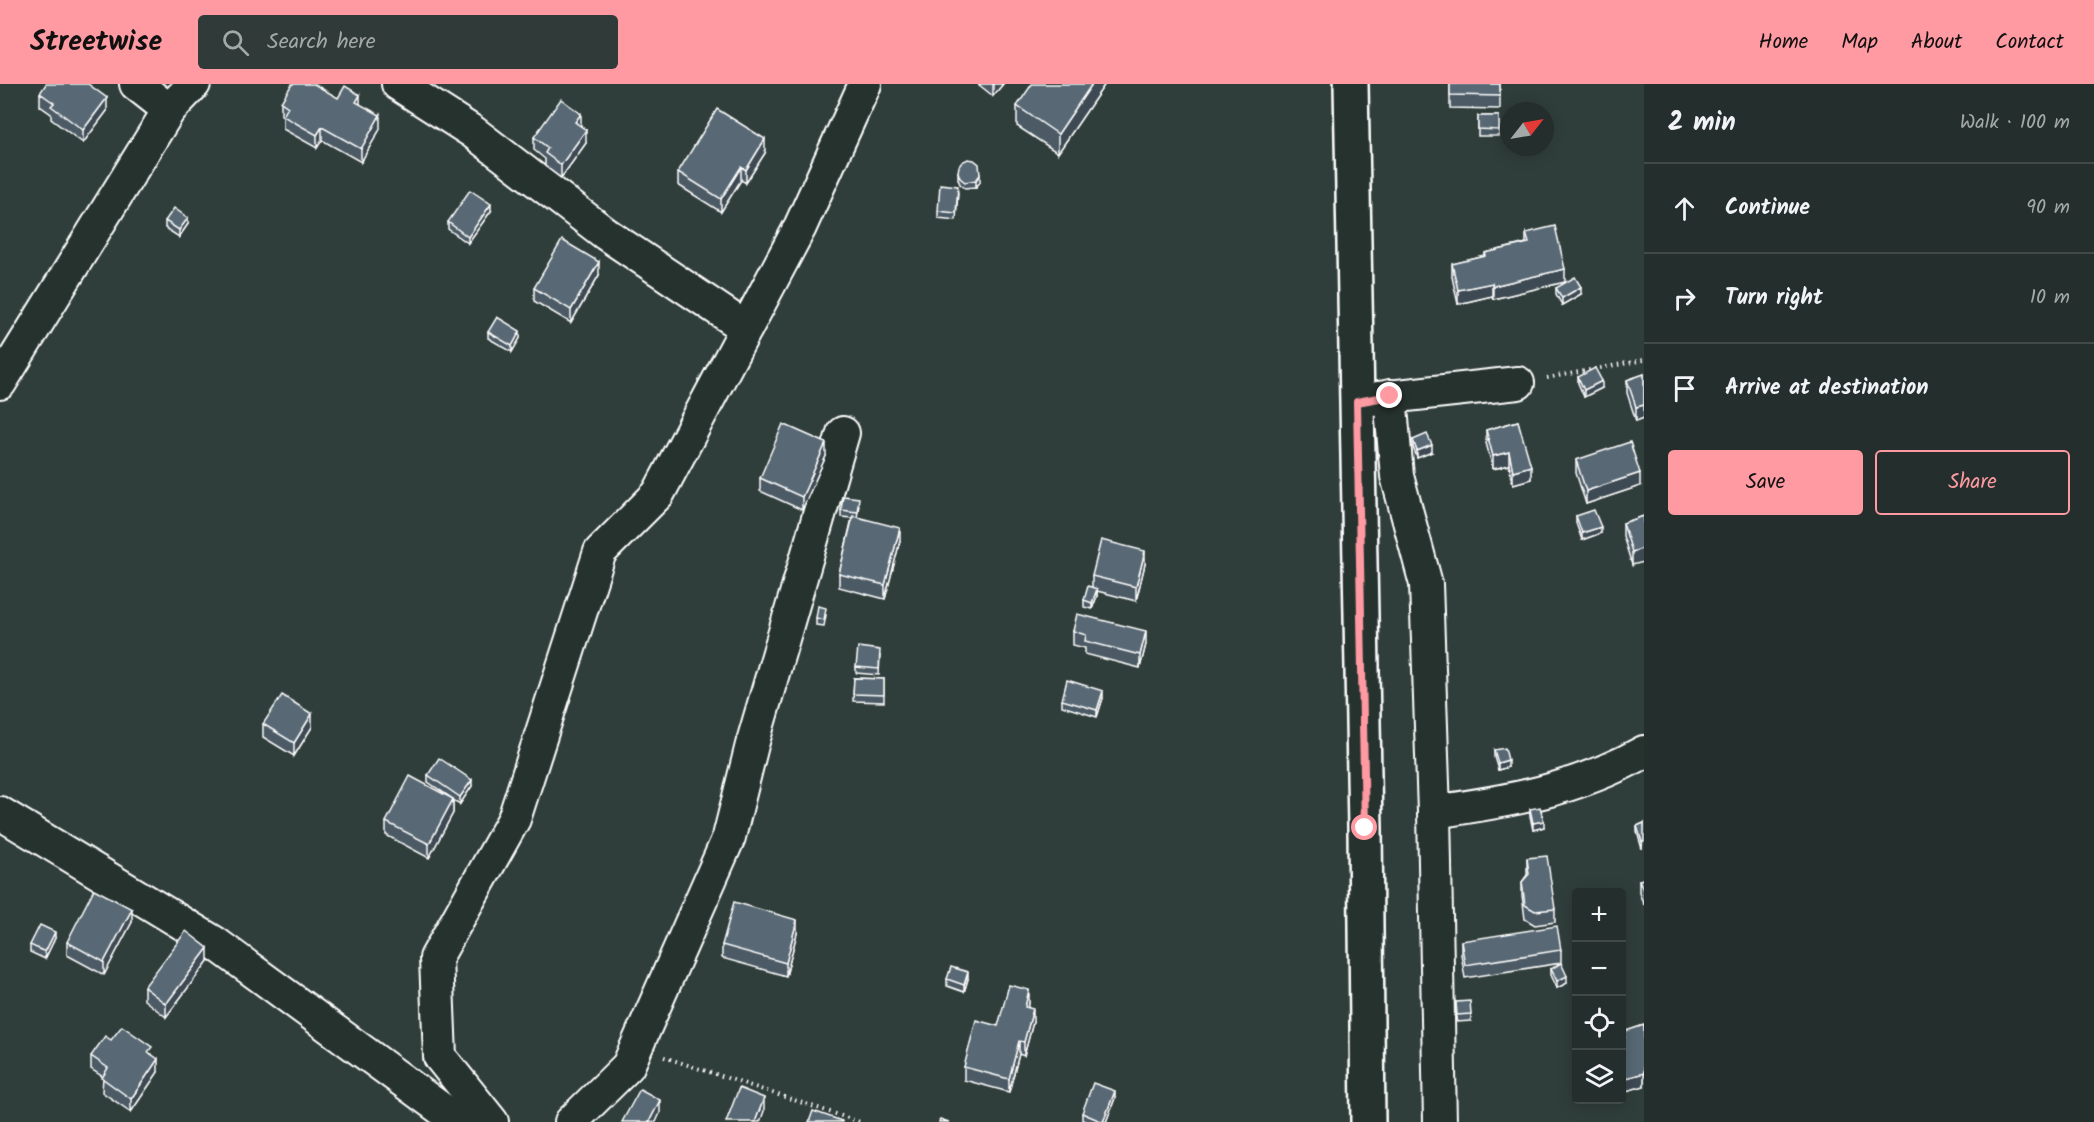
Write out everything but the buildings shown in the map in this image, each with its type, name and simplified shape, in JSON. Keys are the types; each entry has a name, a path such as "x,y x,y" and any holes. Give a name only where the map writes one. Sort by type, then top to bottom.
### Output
{"main road":[{"path":"1351,84 1365,816 1368,1122"}],"street":[{"path":"136,84 169,110"},
{"path":"0,383 169,110 194,84"},
{"path":"398,84 473,132 606,234 746,328"},
{"path":"492,1122 440,1057 436,958 514,819 600,552 657,494 800,227 865,84"},
{"path":"1357,402 1390,396 1518,383"},
{"path":"1390,396 1397,476 1426,584 1434,812 1440,1122"},
{"path":"571,1122 628,1066 729,837 752,745 843,433"},
{"path":"1434,812 1509,801 1585,780 1644,752"},
{"path":"0,813 215,943 459,1122"}],"path":[{"path":"1518,383 1644,360"},
{"path":"636,1047 860,1122"}],"route":[{"path":"1365,828 1357,402 1390,396"}]}
